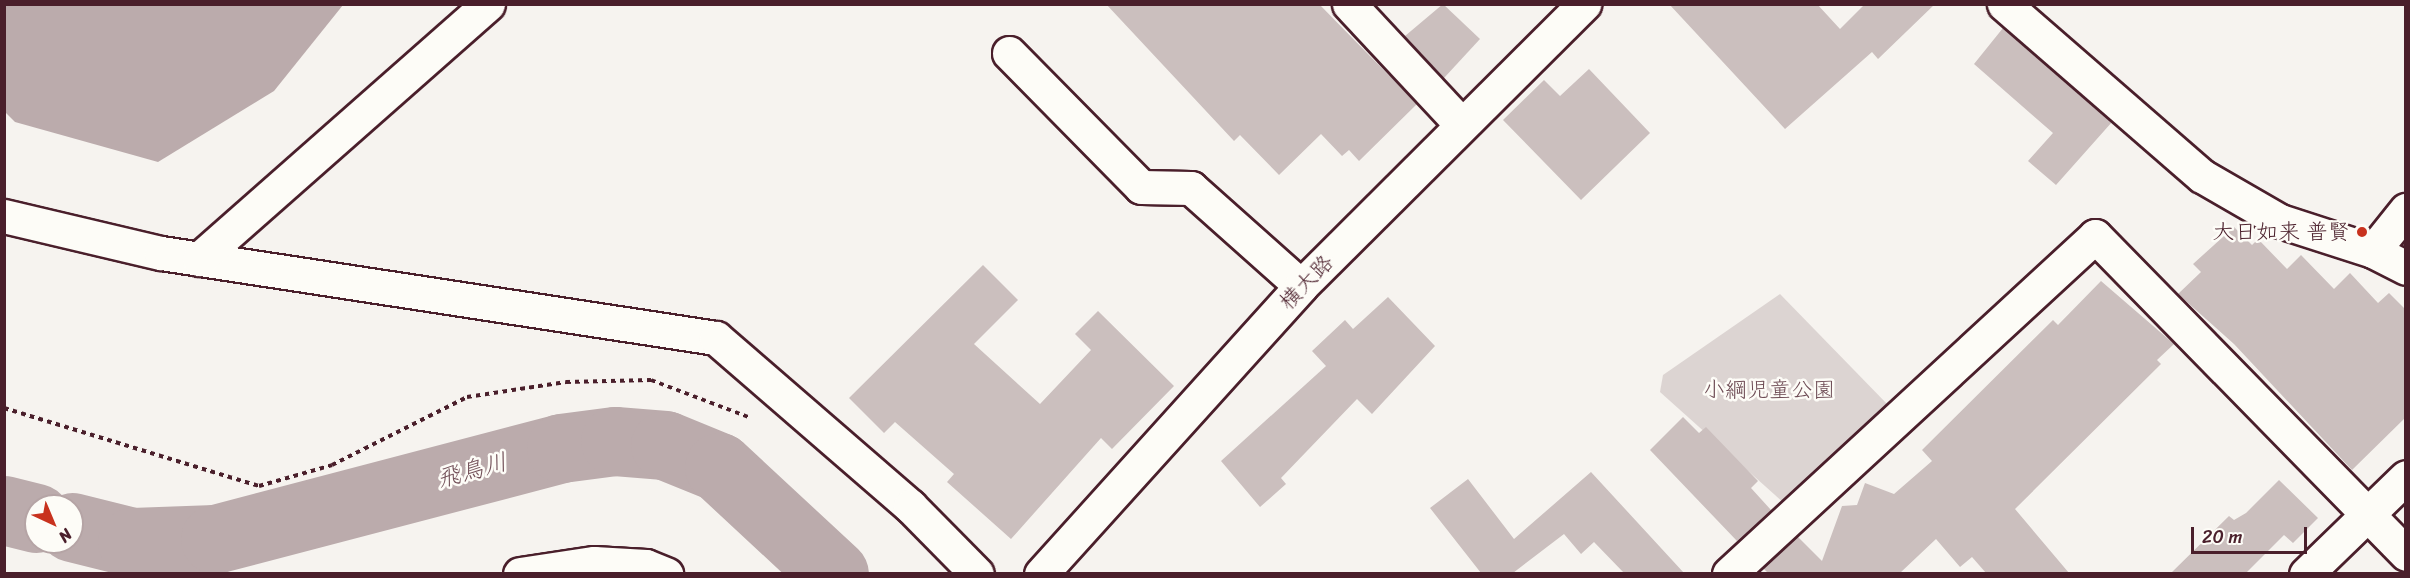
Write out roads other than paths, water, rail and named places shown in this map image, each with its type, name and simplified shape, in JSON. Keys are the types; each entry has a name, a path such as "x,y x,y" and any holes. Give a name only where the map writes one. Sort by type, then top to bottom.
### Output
{"street":[{"path":"199,259 488,4"},
{"path":"1349,4 1461,124"},
{"name":"横大路","path":"1041,573 1301,286 1461,124 1584,4"},
{"path":"2004,4 2202,176 2280,222 2373,251 2406,268"},
{"path":"1008,53 1141,187 1191,188 1301,286"},
{"path":"2373,251 2406,210"},
{"path":"4,216 199,259 630,320 716,338 910,506 977,573"},
{"path":"1729,573 2095,236 2406,554"},
{"path":"2306,573 2406,477"},
{"path":"520,573 594,563 646,566 666,573"}],"waterway":[{"name":"飛鳥川","path":"84,530 132,542 215,539 561,448 615,441 665,445 719,467 834,574"},
{"name":"飛鳥川","path":"4,510 24,515"}],"place":[{"name":"大日如来 普賢","path":"2362,232"}],"park label":[{"name":"小綱児童公園","path":"1769,390"}]}
